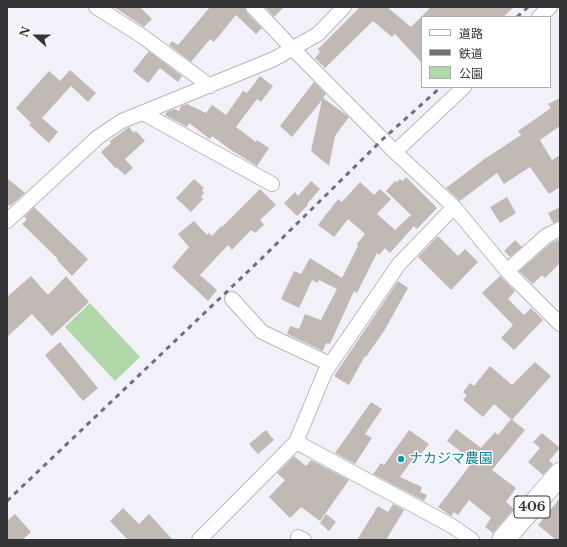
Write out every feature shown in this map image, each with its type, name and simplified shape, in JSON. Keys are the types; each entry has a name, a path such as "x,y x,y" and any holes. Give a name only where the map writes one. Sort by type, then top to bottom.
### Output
{"highway":[{"name":"406","path":"503,540 560,474"}],"street":[{"path":"96,7 142,36 210,86"},
{"path":"253,7 293,50 395,152 454,207 507,271 560,324"},
{"path":"7,221 98,137 122,121 210,86 293,50 318,34 344,7"},
{"path":"540,16 550,7"},
{"path":"395,152 463,88"},
{"path":"143,112 272,184"},
{"path":"199,540 296,442 325,372 330,364 399,264 454,207"},
{"path":"507,271 546,236 560,229"},
{"path":"232,299 262,332 330,364"},
{"path":"296,442 452,526 472,540"}],"green space":[{"path":"90,303 140,357 115,381 65,327"}],"building":[{"path":"114,7 140,7 152,19 144,27"},
{"path":"210,7 245,7 247,13 262,28 256,34 236,15 214,42 210,39 191,62 169,45 172,41 178,45"},
{"path":"265,7 284,7 274,17"},
{"path":"360,7 387,7 411,27 421,17 421,62 395,34 392,37 373,21 325,68 315,58 320,52 318,49"},
{"path":"431,7 514,7 504,16 422,16"},
{"path":"149,51 182,76 178,82 160,68 148,83 133,71"},
{"path":"70,70 96,93 88,102 71,86 42,118 58,132 49,143 29,125 31,123 16,108 49,71 60,81"},
{"path":"260,76 273,86 261,102 257,99 236,127 256,142 257,140 269,148 257,166 212,136 210,139 189,123 187,127 165,115 167,112 174,109 179,111 181,106 187,104 206,113 212,105 226,115 243,91 247,93"},
{"path":"314,82 326,94 323,98 349,117 335,136 329,166 311,151 322,100 292,137 280,126"},
{"path":"560,98 560,126 540,140 552,160 560,155 560,187 549,194 530,167 504,184 497,173 460,201 446,188 483,160 521,135 518,131 551,108 548,104"},
{"path":"129,127 134,133 136,131 145,141 125,159 133,168 125,175 116,167 115,168 101,152 111,143 110,141"},
{"path":"406,177 437,208 417,229 414,226 390,253 385,248 379,255 377,253 357,293 354,291 330,344 326,343 323,351 287,334 290,326 299,329 305,314 321,320 337,289 319,280 318,283 312,280 299,308 281,299 294,271 301,274 310,258 342,278 358,246 357,244 365,234 348,219 334,237 318,225 338,199 342,202 360,182 374,195 380,189 391,199 377,214 395,230 411,215 386,191 395,181 397,182 400,179 403,181"},
{"path":"7,178 25,193 10,206 7,204"},
{"path":"194,179 204,188 202,190 204,193 201,197 203,199 191,212 176,198"},
{"path":"311,181 320,189 307,204 308,205 297,216 284,203 295,192 298,196"},
{"path":"260,189 276,205 260,220 264,225 255,233 251,230 232,250 228,245 200,275 217,290 208,301 172,267 189,247 178,234 194,221 207,235 209,233 212,236"},
{"path":"507,197 516,213 500,223 490,207"},
{"path":"34,207 88,259 72,276 57,260 58,259 22,224 27,219 24,217"},
{"path":"560,207 560,221 553,223 548,213"},
{"path":"438,236 458,256 465,249 478,262 451,290 418,257"},
{"path":"515,240 522,247 510,257 504,251"},
{"path":"558,240 560,241 560,263 545,278 542,275 533,284 519,271 551,243"},
{"path":"31,276 48,295 66,276 89,302 52,336 32,314 7,337 7,297"},
{"path":"500,276 515,291 508,299 524,315 531,308 543,320 514,350 501,338 513,325 482,293"},
{"path":"398,281 408,288 384,331 366,357 365,356 349,385 334,376"},
{"path":"60,342 98,388 83,401 45,355"},
{"path":"535,362 551,376 512,420 494,404 483,417 463,400 467,395 463,392 470,383 474,386 490,366 512,385"},
{"path":"371,402 382,409 365,434 372,438 355,464 335,453"},
{"path":"511,419 525,430 492,470 516,488 506,502 514,509 493,533 485,527 491,518 469,500 458,515 454,512 451,516 438,507 471,464 470,462 472,460 447,441 456,429 481,448 495,432 498,435"},
{"path":"266,430 274,440 258,454 249,444"},
{"name":"ナカジマ農園","path":"409,430 429,444 421,454 418,452 400,477 422,487 420,492 427,495 424,501 373,474 381,463 384,465"},
{"path":"542,433 560,448 549,461 553,464 543,475 528,462 540,448 533,442"},
{"path":"294,456 306,466 311,460 349,480 320,521 301,507 290,518 269,497 285,480 277,473"},
{"path":"560,498 560,540 556,540 538,525"},
{"path":"393,504 404,510 386,540 357,540 378,506 388,512"},
{"path":"123,508 139,524 149,514 173,540 128,540 110,521"},
{"path":"15,514 31,532 22,540 7,540 7,521"},
{"path":"326,514 336,522 329,531 320,523"}],"railway":[{"path":"518,16 528,7"},
{"path":"7,501 259,261 383,139 440,88"}],"place":[{"name":"ナカジマ農園","path":"401,459"}]}
